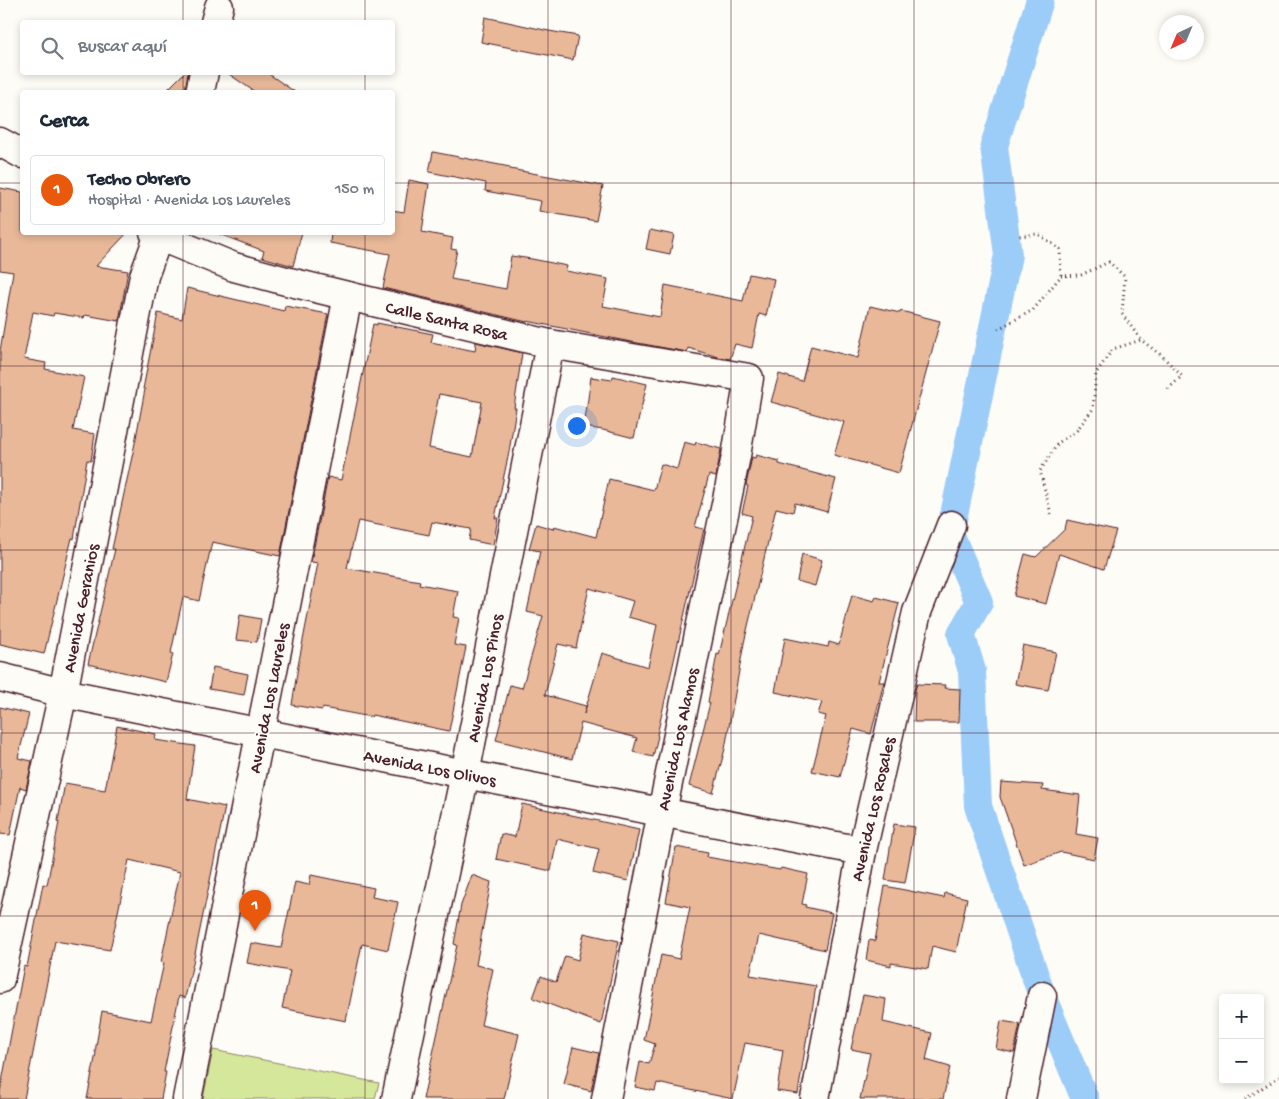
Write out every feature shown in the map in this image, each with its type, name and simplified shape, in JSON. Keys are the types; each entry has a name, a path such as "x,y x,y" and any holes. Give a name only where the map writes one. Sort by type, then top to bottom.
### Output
{"street":[{"path":"200,90 203,75"},
{"path":"0,142 20,153"},
{"name":"Avenida Geranios","path":"0,979 63,693 144,276 157,235"},
{"name":"Calle Santa Rosa","path":"159,235 234,267 348,296 550,344 749,378"},
{"name":"Avenida Los Laureles","path":"187,1099 348,296"},
{"name":"Avenida Los Pinos","path":"396,1099 465,774 550,344"},
{"name":"Avenida Los Alamos","path":"606,1099 662,812 736,456 749,378"},
{"name":"Avenida Los Rosales","path":"815,1099 862,851 918,612 952,525"},
{"name":"Avenida Los Olivos","path":"0,676 63,693 862,851"},
{"path":"1021,1099 1042,996"}],"path":[{"path":"998,329 1033,310 1061,276 1060,249 1038,234 1019,236"},
{"path":"1061,276 1081,275 1109,262 1125,277 1122,314 1141,340 1161,355 1182,376 1168,389"},
{"path":"1051,514 1040,471 1058,442 1077,430 1092,409 1096,373 1113,349 1141,340"},
{"path":"1245,1099 1279,1077"}],"green space":[{"path":"213,1050 379,1083 375,1099 203,1099"}],"building":[{"path":"485,17 578,36 573,60 481,42"},
{"path":"182,75 188,75 185,90 167,90"},
{"path":"230,75 270,75 292,90 252,90"},
{"path":"433,152 510,167 510,169 603,186 596,221 539,211 541,201 485,191 486,183 429,172"},
{"path":"409,180 429,184 422,232 453,238 451,249 457,250 451,279 506,289 511,256 532,259 567,266 566,271 608,279 603,306 660,317 665,285 743,301 749,274 774,279 766,316 759,314 752,348 735,344 730,359 688,348 687,352 527,322 383,288 390,254 330,243 331,235 395,235 395,210 404,212"},
{"path":"0,188 20,192 20,235 125,235 96,266 128,271 119,321 85,315 84,318 54,313 53,316 33,312 24,359 46,363 45,369 84,377 73,430 95,434 91,461 87,460 74,539 72,538 44,654 0,644 0,351 13,272 0,270"},
{"path":"650,230 674,235 670,254 646,249"},
{"path":"222,235 301,235 293,266 262,257 264,251"},
{"path":"187,288 284,311 285,306 328,314 280,556 212,542 199,601 183,597 166,682 88,664 115,549 112,549 135,443 145,389 143,389 158,313 182,319"},
{"path":"870,306 900,313 901,311 940,321 899,473 834,455 844,422 771,402 779,374 802,381 811,346 858,358"},
{"path":"377,323 433,334 431,342 475,351 476,342 522,353 514,408 516,408 495,518 498,518 493,545 469,540 471,529 432,522 429,535 358,521 347,568 420,581 419,584 458,591 453,617 459,618 454,645 466,647 449,731 372,715 371,717 323,708 322,710 292,705 318,563 311,562 328,477 341,480 373,324 377,325","holes":["439,394 482,402 472,457 429,448"]},
{"path":"613,376 647,384 634,438 584,427 591,377 612,380"},
{"path":"684,442 695,445 696,442 721,449 716,477 709,475 695,527 704,529 653,757 633,752 637,738 581,723 572,759 496,740 510,685 522,688 543,616 527,612 540,551 529,549 536,524 553,529 554,526 596,537 609,479 654,490 661,464 677,469","holes":["589,588 633,601 628,617 657,625 648,667 602,653 584,714 586,706 545,695 558,644 576,648"]},
{"path":"756,455 779,461 779,464 836,479 827,512 795,503 793,512 776,508 744,643 725,749 713,793 689,786 710,703 708,702 717,654 719,655 752,516 742,513 752,457 755,458"},
{"path":"1067,520 1116,531 1104,569 1059,554 1046,604 1014,596 1025,554 1036,557 1065,529"},
{"path":"802,554 822,560 815,586 797,581"},
{"path":"852,595 874,601 876,597 899,603 879,682 884,682 871,734 853,729 840,777 812,771 826,716 818,714 822,702 775,692 785,638 828,647 829,642 839,645"},
{"path":"240,615 261,619 257,642 236,640"},
{"path":"1023,645 1056,652 1048,690 1015,684"},
{"path":"213,667 248,674 244,695 209,689"},
{"path":"917,684 945,685 944,688 960,689 959,722 914,722 915,690"},
{"path":"0,707 29,714 18,758 32,761 26,789 20,787 10,835 0,834"},
{"path":"117,726 156,734 155,740 195,746 187,799 225,807 185,998 179,996 164,1072 166,1072 161,1099 87,1099 102,1011 151,1021 164,963 161,962 180,872 129,860 110,950 55,941 24,1099 0,1099 24,966 27,967 43,884 47,885 65,783 105,790"},
{"path":"1001,782 1043,785 1042,790 1080,795 1076,834 1098,838 1094,859 1061,852 1024,865 1000,797"},
{"path":"522,804 639,830 628,881 593,873 599,849 557,839 551,871 496,859 501,834 515,837"},
{"path":"894,824 915,827 905,883 885,880"},
{"path":"676,847 708,853 707,857 808,874 802,904 806,905 805,907 832,913 825,950 759,935 750,975 816,986 798,1094 777,1091 783,1050 745,1043 733,1099 657,1083 655,1091 635,1087 640,1062 649,1064 655,1044 644,1040 661,955 679,959 690,907 666,902"},
{"path":"311,875 374,888 372,897 398,902 388,950 362,944 346,1021 282,1008 290,971 247,963 251,943 281,948 295,882 309,885"},
{"path":"472,875 491,882 476,965 493,969 481,1025 519,1034 504,1099 423,1099 457,945 454,944 461,905"},
{"path":"885,886 944,898 945,893 967,898 956,952 932,946 928,969 891,963 891,966 866,960 869,940 875,941"},
{"path":"584,933 619,941 601,1024 533,998 541,976 556,982 565,956 578,960"},
{"path":"863,995 886,999 883,1022 932,1033 926,1060 950,1067 943,1099 860,1099 870,1053 851,1049"},
{"path":"1001,1021 1020,1024 1014,1053 996,1049"},
{"path":"573,1047 599,1053 591,1091 564,1084"}],"waterway":[{"path":"1040,0 994,146 1008,255 950,534 979,602 961,634 972,671 978,806 1042,996 1085,1099"}],"place":[{"name":"Techo Obrero","path":"255,931"}]}
